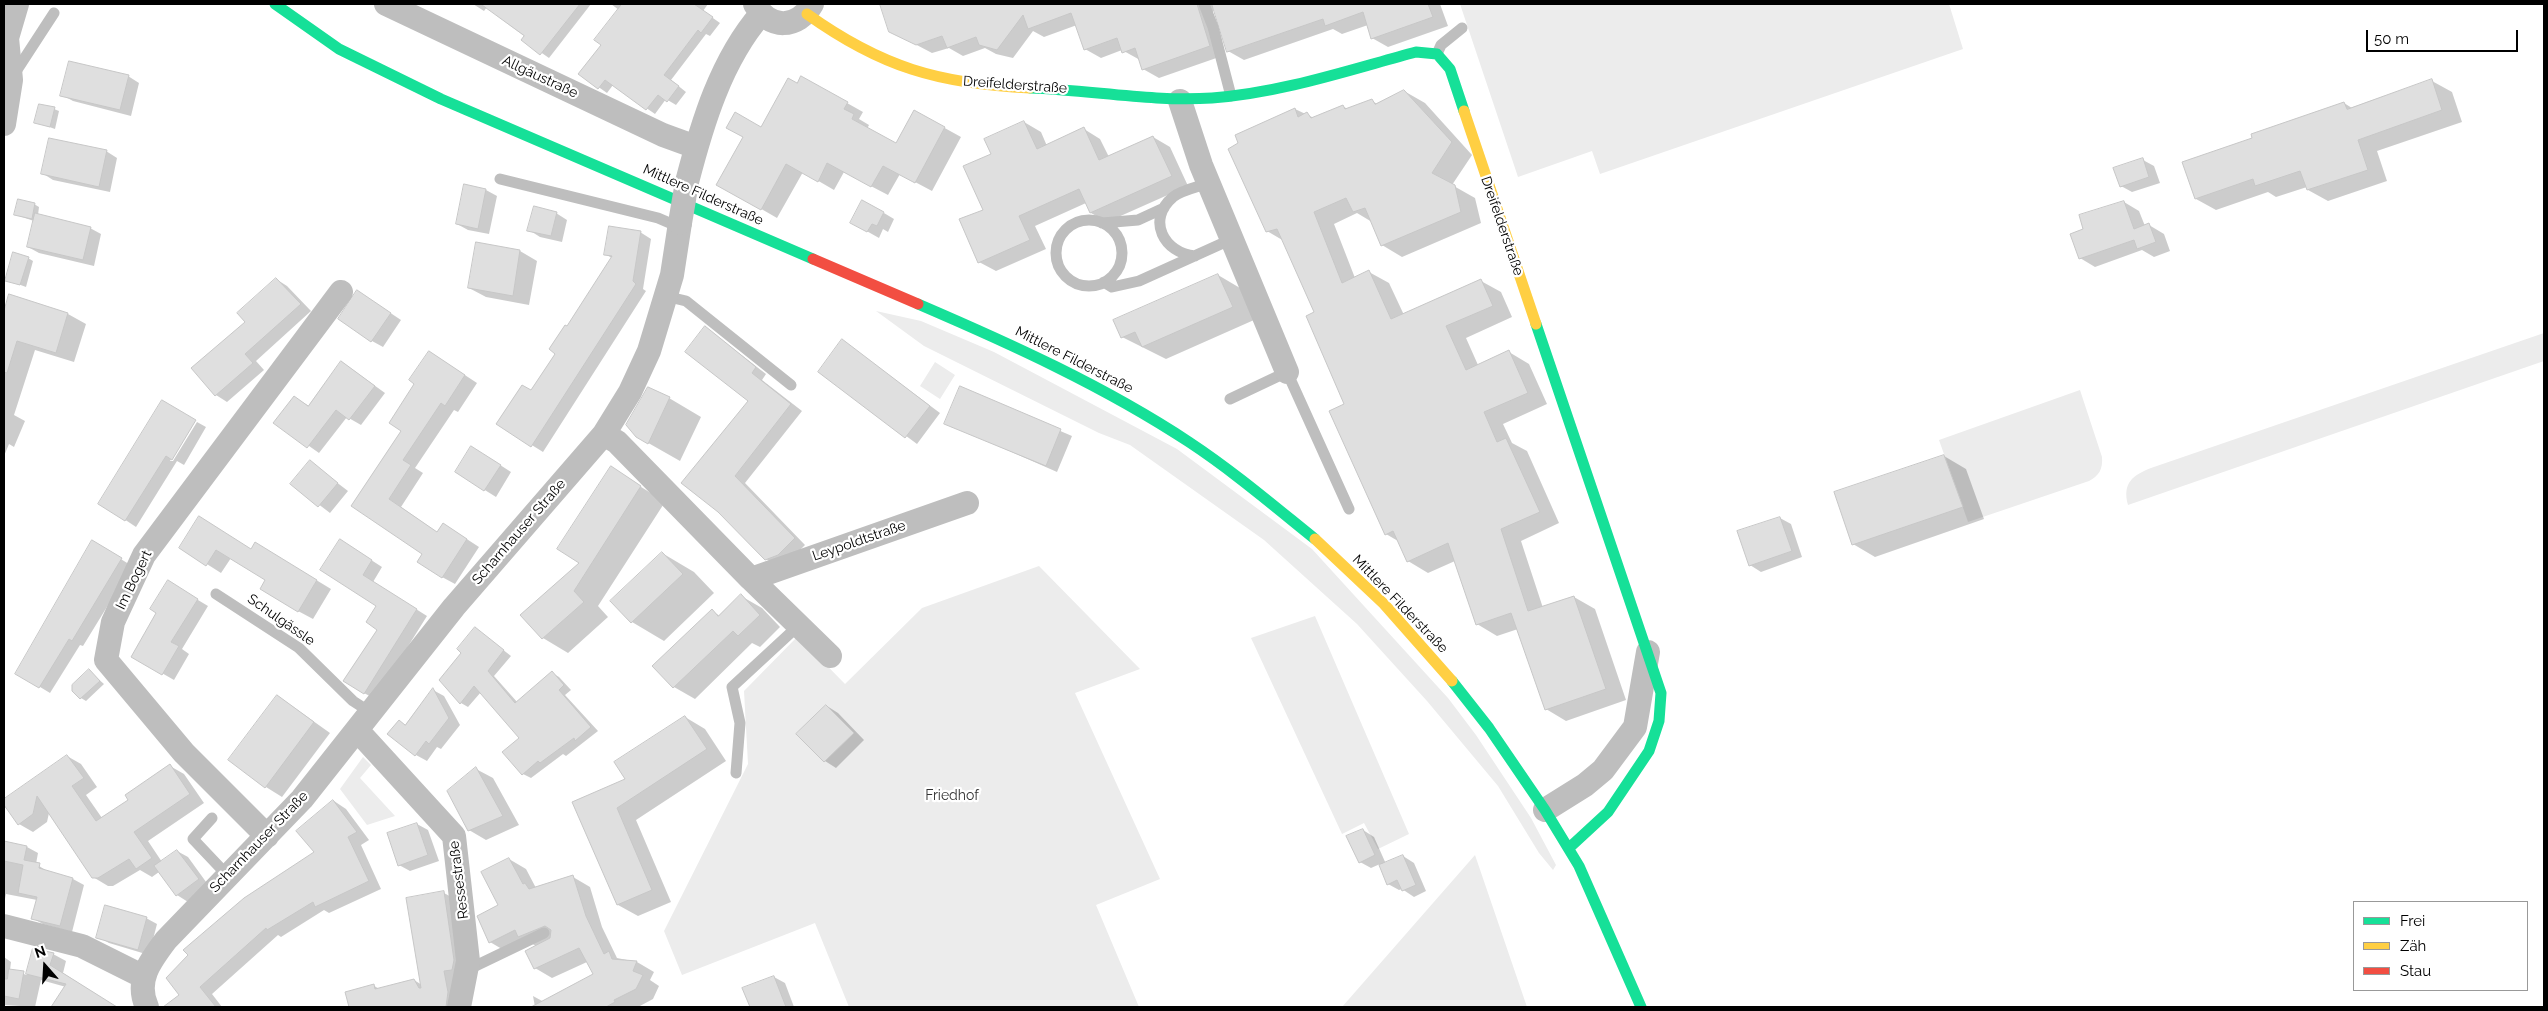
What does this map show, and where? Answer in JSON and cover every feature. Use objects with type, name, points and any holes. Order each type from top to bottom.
[{"type":"main road","name":"Mittlere Filderstraße","points":[[276,4],[339,49],[441,99],[1008,343],[1122,401],[1189,442],[1251,487],[1320,543],[1384,604],[1459,689],[1489,728],[1545,810],[1590,888],[1641,1007]]},
{"type":"main road","name":"Dreifelderstraße","points":[[809,9],[854,47],[911,71],[968,83],[1036,86],[1180,101],[1282,88],[1416,52],[1437,54],[1450,69],[1661,693],[1659,720],[1649,751],[1608,812],[1568,848]]},
{"type":"street","points":[[4,124],[11,80],[7,38],[17,4]]},
{"type":"street","name":"Allgäustraße","points":[[386,4],[663,135],[696,147]]},
{"type":"street","name":"Scharnhauser Straße","points":[[144,977],[150,962],[166,940],[302,799],[454,607],[604,434],[630,392],[649,350],[676,257],[679,225],[687,182],[696,147],[714,95],[758,9],[775,23],[792,23],[809,9]]},
{"type":"street","points":[[1180,101],[1209,183],[1287,372]]},
{"type":"street","name":"Im Bogert","points":[[267,836],[184,753],[106,660],[113,622],[144,554],[341,292]]},
{"type":"street","points":[[604,434],[616,442],[830,656]]},
{"type":"street","name":"Leypoldtstraße","points":[[751,579],[967,503]]},
{"type":"street","name":"Dreifelderstraße","points":[[1545,810],[1585,785],[1603,770],[1635,727],[1648,650]]},
{"type":"street","name":"Ressestraße","points":[[363,721],[394,768],[454,836],[468,961],[459,1007]]},
{"type":"street","points":[[4,926],[82,946],[144,977],[141,985],[147,1007]]},
{"type":"lane","points":[[1204,4],[1231,96]]},
{"type":"lane","points":[[11,80],[54,13]]},
{"type":"lane","points":[[1437,54],[1441,45],[1462,28]]},
{"type":"lane","points":[[500,179],[658,218],[679,225]]},
{"type":"lane","points":[[1102,223],[1116,235],[1121,252],[1116,270],[1104,282],[1084,285],[1073,282],[1060,268],[1056,256],[1059,238],[1072,225],[1084,220],[1102,223],[1138,220],[1164,208],[1176,195],[1209,183]]},
{"type":"lane","points":[[1164,208],[1160,220],[1164,238],[1177,251],[1195,256]]},
{"type":"lane","points":[[1104,282],[1112,287],[1140,281],[1232,239]]},
{"type":"lane","points":[[665,296],[686,301],[791,385]]},
{"type":"lane","points":[[1230,399],[1287,372],[1349,509]]},
{"type":"lane","name":"Schulgässle","points":[[216,594],[299,648],[353,701],[363,721]]},
{"type":"lane","points":[[736,772],[740,722],[732,687],[798,626]]},
{"type":"lane","points":[[212,818],[193,839],[228,876]]},
{"type":"lane","points":[[466,971],[544,933]]},
{"type":"green space","points":[[1460,4],[1949,4],[1963,49],[1600,174],[1592,151],[1518,177]]},
{"type":"green space","points":[[876,311],[921,321],[994,352],[1177,449],[1312,549],[1448,698],[1476,735],[1531,818],[1556,865],[1553,870],[1539,853],[1498,786],[1427,701],[1357,624],[1264,540],[1130,445],[1099,433],[924,346]]},
{"type":"green space","points":[[2544,333],[2544,361],[2128,505],[2127,491],[2130,481],[2151,468]]},
{"type":"green space","points":[[935,362],[955,375],[940,399],[920,386]]},
{"type":"green space","points":[[2080,390],[2102,457],[2102,465],[2098,474],[2089,481],[1968,522],[1939,440]]},
{"type":"green space","name":"Friedhof","points":[[1039,566],[1140,669],[1075,693],[1160,879],[1096,905],[1139,1007],[849,1007],[815,923],[682,975],[664,931],[748,764],[744,691],[798,636],[845,684],[922,608]]},
{"type":"green space","points":[[1315,616],[1409,834],[1378,849],[1364,823],[1342,834],[1251,638]]},
{"type":"green space","points":[[363,757],[371,765],[360,778],[395,816],[367,825],[340,789]]},
{"type":"green space","points":[[1475,855],[1527,1007],[1342,1007]]},
{"type":"building","points":[[481,4],[580,4],[540,55],[521,40],[524,36]]},
{"type":"building","points":[[622,4],[694,4],[713,17],[701,33],[698,30],[664,75],[679,86],[667,102],[658,95],[646,110],[605,80],[598,89],[578,74],[601,45],[594,40]]},
{"type":"building","points":[[880,4],[1197,4],[1210,46],[1142,70],[1135,48],[1122,53],[1117,38],[1084,50],[1071,13],[1028,29],[1023,15],[997,50],[979,45],[976,37],[947,48],[942,36],[916,45],[889,32]]},
{"type":"building","points":[[1212,4],[1428,4],[1433,17],[1371,39],[1363,12],[1325,26],[1323,19],[1227,52]]},
{"type":"building","points":[[69,61],[129,75],[120,110],[60,96]]},
{"type":"building","points":[[801,76],[848,102],[844,109],[854,114],[852,119],[896,143],[914,110],[945,127],[915,183],[883,166],[871,187],[827,163],[818,182],[786,164],[761,210],[716,185],[743,137],[726,128],[735,112],[761,127],[788,78],[797,83]]},
{"type":"building","points":[[2432,79],[2442,110],[2358,140],[2368,170],[2307,190],[2300,171],[2255,186],[2253,179],[2195,199],[2182,162],[2252,138],[2251,134],[2344,102],[2347,109]]},
{"type":"building","points":[[1404,90],[1452,142],[1432,173],[1455,185],[1461,212],[1381,246],[1365,208],[1353,212],[1346,198],[1314,212],[1342,283],[1369,270],[1391,319],[1481,279],[1493,306],[1446,326],[1466,370],[1509,350],[1528,393],[1484,412],[1497,442],[1506,438],[1540,512],[1501,529],[1528,611],[1574,596],[1606,689],[1545,710],[1511,613],[1476,625],[1448,543],[1407,562],[1393,531],[1385,535],[1329,411],[1344,404],[1306,316],[1314,312],[1277,229],[1266,232],[1228,149],[1238,143],[1235,135],[1295,108],[1298,117],[1307,112],[1311,118],[1343,105],[1345,109],[1372,99],[1375,104]]},
{"type":"building","points":[[39,104],[55,107],[50,127],[34,123]]},
{"type":"building","points":[[1024,121],[1037,149],[1084,127],[1099,160],[1153,136],[1172,176],[1090,213],[1079,189],[1019,216],[1030,240],[978,263],[959,219],[983,210],[963,166],[991,154],[984,139]]},
{"type":"building","points":[[49,138],[107,150],[99,187],[41,174]]},
{"type":"building","points":[[2143,158],[2149,177],[2120,187],[2113,168]]},
{"type":"building","points":[[464,184],[486,189],[478,229],[456,224]]},
{"type":"building","points":[[18,199],[35,203],[32,219],[14,215]]},
{"type":"building","points":[[862,200],[884,212],[877,226],[872,224],[867,232],[850,223]]},
{"type":"building","points":[[2124,201],[2134,229],[2149,223],[2156,242],[2137,249],[2134,240],[2079,259],[2070,234],[2083,229],[2079,215]]},
{"type":"building","points":[[534,206],[557,212],[551,236],[527,231]]},
{"type":"building","points":[[35,213],[91,227],[83,260],[27,247]]},
{"type":"building","points":[[609,226],[641,231],[633,281],[636,284],[531,447],[496,424],[522,385],[531,390],[555,354],[549,349],[565,325],[567,326],[612,256],[604,255]]},
{"type":"building","points":[[476,242],[520,250],[513,296],[468,288]]},
{"type":"building","points":[[13,252],[29,257],[20,285],[5,281]]},
{"type":"building","points":[[1218,274],[1233,307],[1142,347],[1135,332],[1121,338],[1113,320]]},
{"type":"building","points":[[276,278],[301,304],[245,354],[253,363],[215,396],[191,368],[245,322],[237,313]]},
{"type":"building","points":[[357,290],[391,313],[371,342],[338,319]]},
{"type":"building","points":[[9,294],[68,313],[56,353],[17,341],[7,373],[4,372],[4,311]]},
{"type":"building","points":[[705,326],[756,367],[752,373],[791,404],[735,476],[795,538],[778,555],[765,560],[718,512],[681,483],[748,401],[685,352]]},
{"type":"building","points":[[842,339],[930,406],[905,438],[818,372]]},
{"type":"building","points":[[429,351],[465,375],[445,406],[441,403],[403,460],[411,465],[389,499],[437,532],[443,523],[467,539],[442,578],[417,562],[422,554],[351,506],[401,431],[389,423],[414,384],[409,380]]},
{"type":"building","points":[[341,361],[375,386],[349,420],[336,410],[307,448],[273,423],[294,396],[308,406]]},
{"type":"building","points":[[960,386],[1061,429],[1046,466],[944,424]]},
{"type":"building","points":[[648,387],[670,397],[648,444],[636,437],[626,425]]},
{"type":"building","points":[[162,400],[196,420],[172,460],[166,456],[125,521],[98,504]]},
{"type":"building","points":[[471,446],[501,465],[484,491],[455,472]]},
{"type":"building","points":[[1944,455],[1963,507],[1852,545],[1834,492]]},
{"type":"building","points":[[310,460],[338,483],[318,507],[290,484]]},
{"type":"building","points":[[611,466],[641,486],[574,591],[584,602],[542,639],[520,615],[579,563],[557,549]]},
{"type":"building","points":[[199,516],[251,549],[255,542],[317,580],[298,612],[260,589],[265,580],[216,550],[206,566],[179,548]]},
{"type":"building","points":[[1780,517],[1792,551],[1749,566],[1737,531]]},
{"type":"building","points":[[340,539],[372,560],[363,575],[417,609],[364,694],[343,681],[377,630],[366,622],[376,606],[320,570]]},
{"type":"building","points":[[92,540],[122,558],[72,641],[69,639],[39,688],[15,674]]},
{"type":"building","points":[[662,552],[683,574],[631,623],[610,601]]},
{"type":"building","points":[[168,580],[198,599],[171,642],[179,646],[162,675],[131,657],[156,613],[150,609]]},
{"type":"building","points":[[741,594],[760,615],[738,636],[733,631],[673,688],[652,666],[712,609],[718,616]]},
{"type":"building","points":[[475,627],[504,650],[488,671],[515,703],[552,671],[564,685],[559,690],[591,727],[575,741],[574,738],[540,763],[538,761],[522,775],[502,752],[519,738],[474,686],[460,704],[439,680],[461,653],[457,649]]},
{"type":"building","points":[[89,669],[100,681],[80,699],[72,691],[72,685]]},
{"type":"building","points":[[433,688],[449,718],[429,744],[426,741],[415,756],[387,734],[399,720],[405,725]]},
{"type":"building","points":[[277,695],[314,722],[265,788],[228,760]]},
{"type":"building","points":[[826,705],[854,733],[824,762],[796,734]]},
{"type":"building","points":[[685,716],[707,749],[617,808],[652,890],[617,905],[572,802],[625,779],[614,762]]},
{"type":"building","points":[[67,755],[84,778],[72,786],[96,821],[128,800],[125,795],[170,764],[190,794],[134,832],[152,858],[136,869],[129,859],[98,878],[92,878],[37,796],[33,814],[18,825],[4,805],[4,799]]},
{"type":"building","points":[[476,767],[503,816],[468,831],[447,791]]},
{"type":"building","points":[[333,800],[357,832],[348,837],[369,881],[315,907],[313,902],[267,930],[266,928],[200,987],[216,1007],[163,1007],[179,995],[166,978],[188,955],[183,950],[244,898],[314,852],[296,831]]},
{"type":"building","points":[[417,823],[428,855],[398,866],[387,833]]},
{"type":"building","points":[[1363,829],[1375,855],[1359,863],[1346,836]]},
{"type":"building","points":[[4,841],[27,846],[24,860],[40,863],[39,868],[73,878],[60,926],[31,919],[37,897],[18,893],[23,865],[4,861]]},
{"type":"building","points":[[177,850],[199,879],[176,896],[154,866]]},
{"type":"building","points":[[1403,855],[1416,885],[1402,891],[1397,880],[1387,885],[1379,865]]},
{"type":"building","points":[[509,858],[523,884],[525,883],[529,889],[573,875],[586,916],[604,954],[609,951],[612,959],[637,961],[633,971],[643,975],[636,989],[614,1000],[615,1002],[606,1007],[531,1007],[593,974],[579,948],[534,969],[525,951],[550,938],[551,930],[545,926],[518,937],[515,930],[489,943],[477,916],[498,905],[481,872]]},
{"type":"building","points":[[444,891],[454,960],[452,970],[444,971],[448,992],[446,1007],[349,1007],[345,992],[374,984],[375,989],[414,979],[419,988],[421,988],[406,898]]},
{"type":"building","points":[[105,905],[147,917],[138,950],[96,938]]},
{"type":"building","points":[[33,948],[54,953],[50,965],[117,1007],[51,1007],[66,984],[26,974]]},
{"type":"building","points":[[9,969],[24,971],[19,999],[4,996],[4,979],[7,979]]},
{"type":"building","points":[[774,976],[786,1007],[750,1007],[742,988]]},
{"type":"traffic: fast","points":[[275,4],[339,49],[441,99],[813,259]]},
{"type":"traffic: fast","points":[[1030,88],[1144,97],[1212,98],[1289,86],[1416,52],[1437,54],[1450,69],[1464,111]]},
{"type":"traffic: fast","points":[[918,304],[1056,367],[1124,402],[1189,442],[1253,489],[1315,539]]},
{"type":"traffic: fast","points":[[1536,324],[1661,693],[1659,721],[1649,751],[1608,812],[1569,848]]},
{"type":"traffic: fast","points":[[1452,681],[1489,728],[1545,810],[1579,866],[1641,1007]]},
{"type":"traffic: slow","points":[[807,14],[860,47],[886,60],[912,69],[939,77],[967,82],[1030,88]]},
{"type":"traffic: slow","points":[[1464,111],[1536,324]]},
{"type":"traffic: slow","points":[[1315,539],[1384,604],[1452,681]]},
{"type":"traffic: jam","points":[[813,259],[918,304]]}]
